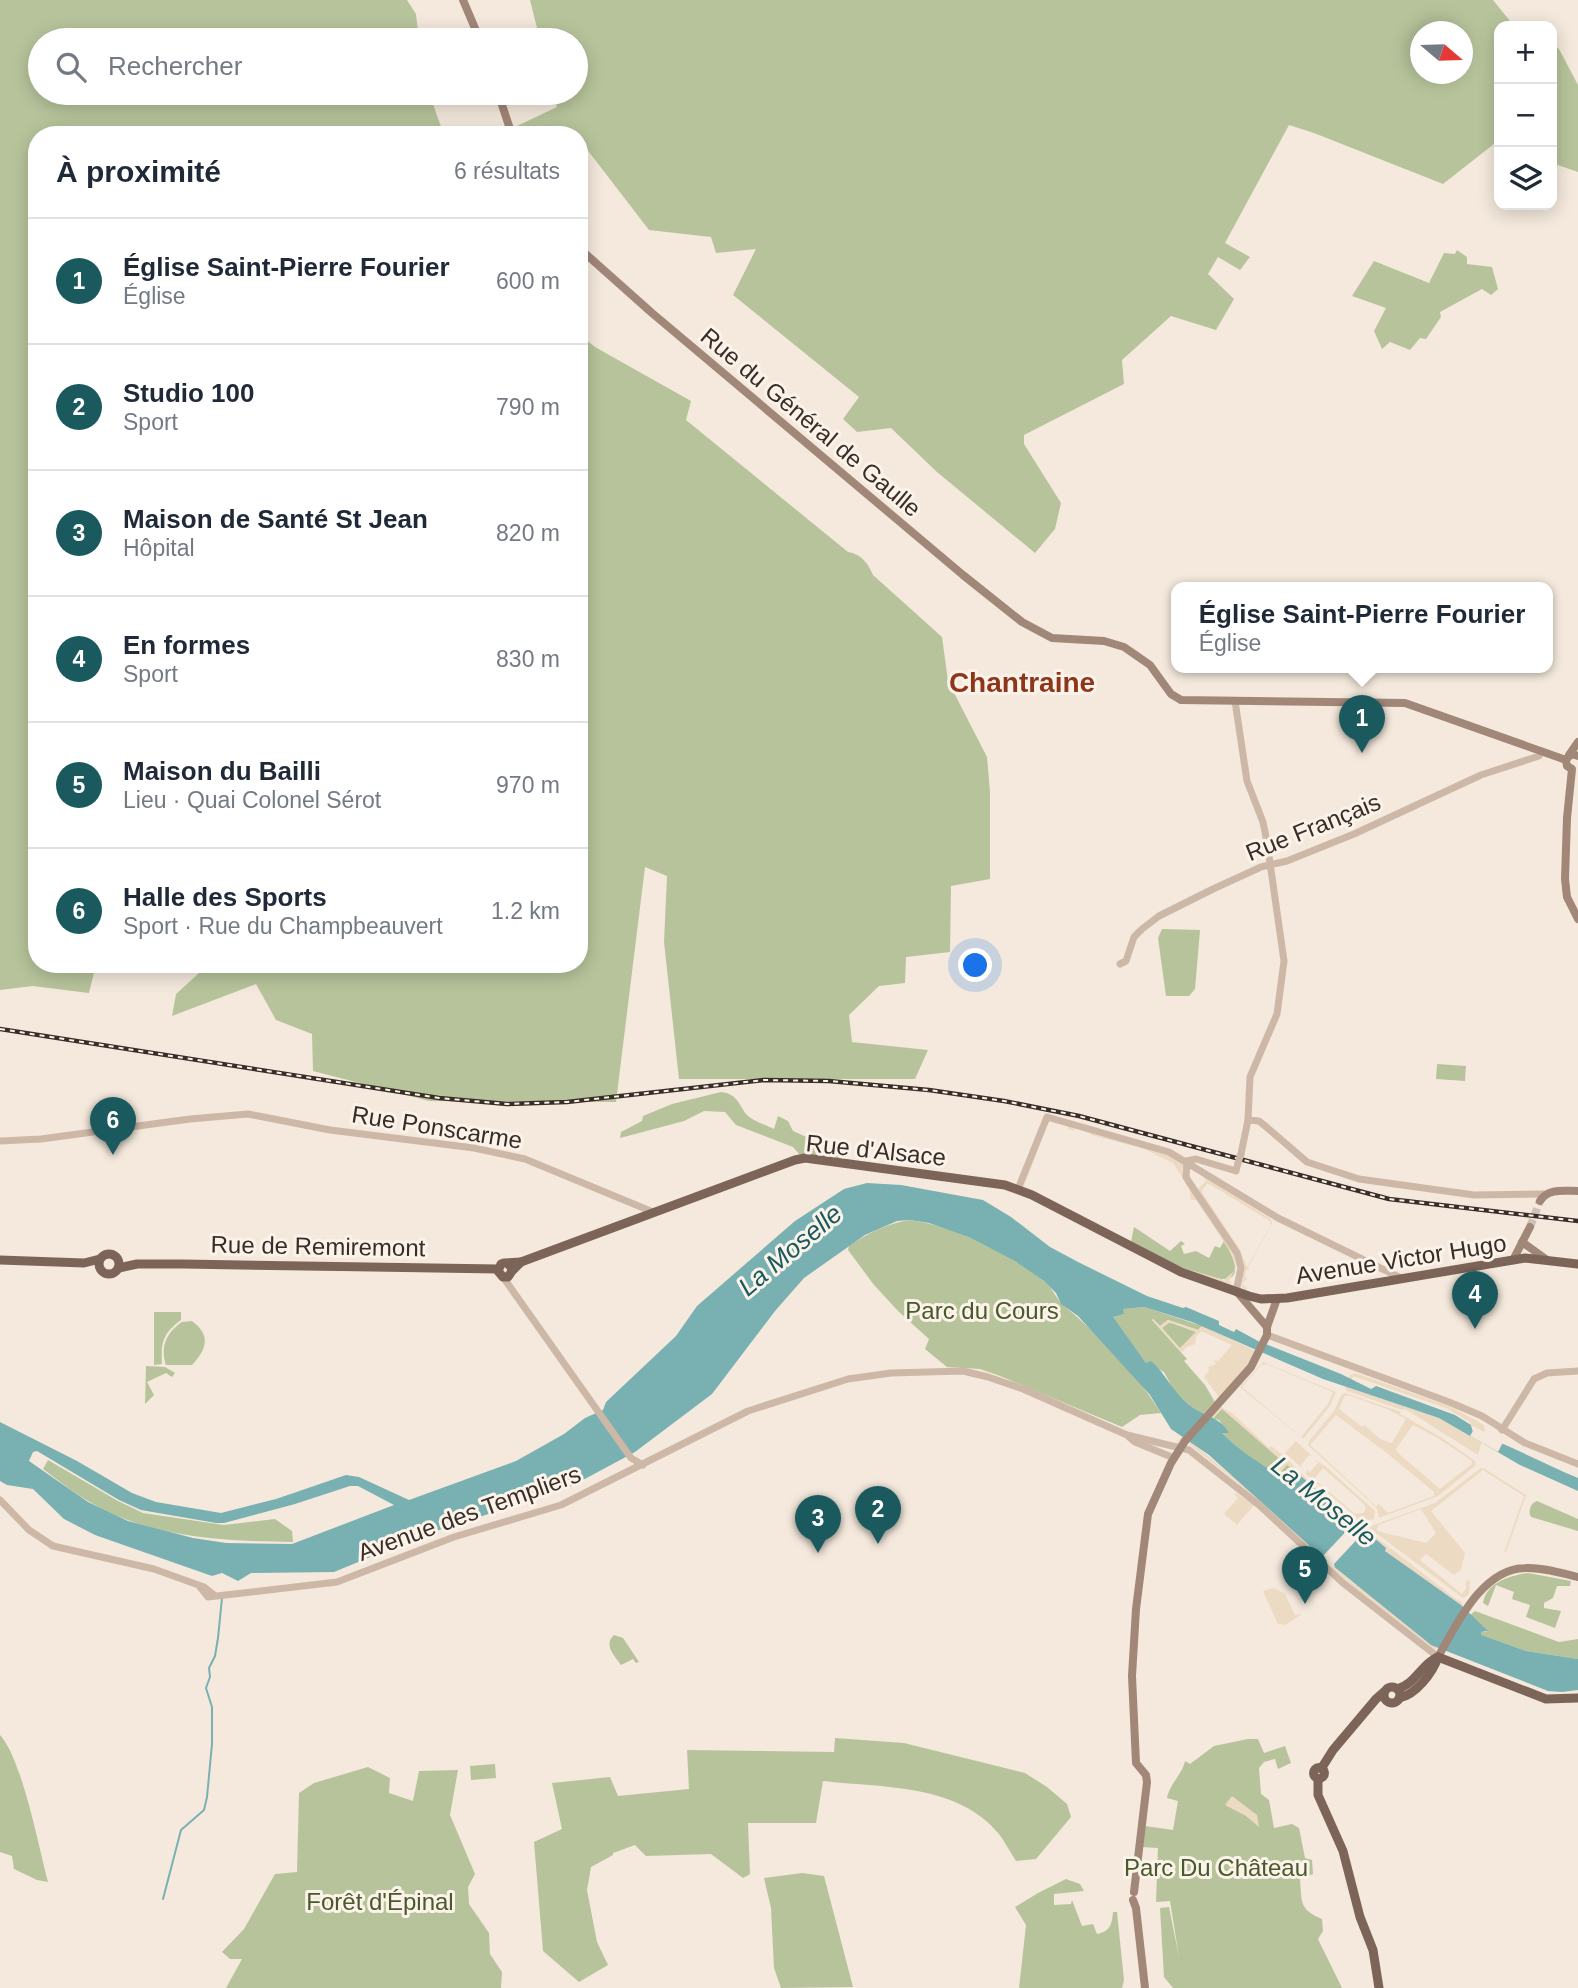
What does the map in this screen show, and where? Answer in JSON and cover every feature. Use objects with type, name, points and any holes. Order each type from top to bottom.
[{"type":"main road","points":[[463,0],[475,28]]},
{"type":"main road","points":[[502,105],[509,126]]},
{"type":"main road","name":"Rue du Général de Gaulle","points":[[588,256],[963,575],[1022,622],[1052,638],[1104,641],[1124,648],[1150,665],[1171,694],[1178,699],[1405,703],[1542,751],[1574,756]]},
{"type":"main road","points":[[1578,742],[1574,756],[1567,766],[1575,768],[1567,818],[1565,879],[1567,897],[1578,919]]},
{"type":"main road","name":"Rue d'Alsace","points":[[506,1271],[521,1262],[798,1159],[962,1178],[1018,1189],[1181,1272],[1236,1292]]},
{"type":"main road","points":[[1542,1198],[1554,1192],[1578,1191]]},
{"type":"main road","points":[[1513,1260],[1527,1244],[1530,1228]]},
{"type":"main road","points":[[1527,1244],[1547,1260]]},
{"type":"main road","points":[[107,1253],[114,1255],[118,1263],[111,1274],[103,1272],[100,1263],[107,1253]]},
{"type":"main road","name":"Avenue Victor Hugo","points":[[1236,1292],[1261,1299],[1277,1299],[1513,1260],[1531,1259],[1578,1264]]},
{"type":"main road","points":[[0,1260],[100,1263]]},
{"type":"main road","name":"Rue de Remiremont","points":[[118,1263],[506,1271]]},
{"type":"main road","points":[[1236,1292],[1246,1300],[1267,1331]]},
{"type":"main road","points":[[1145,1988],[1134,1896],[1147,1789],[1146,1774],[1136,1763],[1132,1676],[1136,1609],[1147,1520],[1181,1448],[1257,1356],[1277,1299]]},
{"type":"main road","points":[[1384,1696],[1392,1703],[1436,1664],[1440,1653],[1489,1576],[1506,1567],[1525,1562],[1578,1574]]},
{"type":"main road","points":[[1440,1653],[1546,1699],[1578,1698]]},
{"type":"main road","points":[[1379,1988],[1373,1950],[1360,1917],[1343,1851],[1316,1788],[1318,1779],[1324,1775],[1321,1769],[1333,1750],[1370,1708],[1390,1687],[1405,1691]]},
{"type":"street","points":[[1187,1161],[1237,1167],[1248,1120],[1250,1077],[1277,1014],[1284,961],[1263,822],[1247,781],[1235,701]]},
{"type":"street","name":"Rue Français","points":[[1120,964],[1126,961],[1134,937],[1155,918],[1213,889],[1354,834],[1481,775],[1539,756],[1542,751]]},
{"type":"street","name":"Rue Ponscarme","points":[[0,1141],[41,1139],[248,1114],[330,1130],[469,1148],[525,1159],[653,1212]]},
{"type":"street","points":[[1018,1189],[1047,1117],[1155,1147],[1187,1161],[1278,1218],[1404,1280]]},
{"type":"street","points":[[1248,1120],[1264,1125],[1302,1159],[1359,1179],[1475,1195],[1542,1198]]},
{"type":"street","points":[[1187,1161],[1186,1177],[1237,1253],[1241,1269],[1236,1292]]},
{"type":"street","points":[[1201,1171],[1198,1163],[1203,1161]]},
{"type":"street","points":[[1189,1182],[1191,1175],[1201,1171]]},
{"type":"street","points":[[506,1271],[513,1291],[588,1398],[631,1458],[643,1465]]},
{"type":"street","points":[[1267,1331],[1482,1416],[1525,1443],[1578,1464]]},
{"type":"street","points":[[1503,1428],[1534,1379],[1546,1373],[1578,1371]]},
{"type":"street","name":"Avenue des Templiers","points":[[0,1500],[29,1530],[53,1546],[75,1553],[134,1563],[200,1587],[211,1596],[337,1582],[454,1537],[561,1506],[748,1410],[849,1379],[881,1373],[975,1373],[1023,1389],[1127,1435]]},
{"type":"street","points":[[1127,1435],[1181,1448],[1197,1456],[1259,1505],[1343,1583],[1440,1653]]},
{"type":"street","points":[[1127,1435],[1135,1442],[1173,1461]]},
{"type":"green space","points":[[0,0],[407,0],[416,14],[418,28],[28,28],[28,105],[433,105],[441,126],[28,126],[28,973],[94,973],[89,993],[33,986],[0,990]]},
{"type":"green space","points":[[530,0],[1493,0],[1510,21],[1494,21],[1494,144],[1443,184],[1289,125],[1225,243],[1250,257],[1240,270],[1218,257],[1208,274],[1234,299],[1216,330],[1171,316],[1122,360],[1124,384],[1024,435],[1024,444],[1061,503],[1055,529],[1035,553],[937,472],[891,428],[857,432],[843,419],[859,397],[733,295],[756,249],[716,253],[711,237],[649,230],[588,151],[588,126],[517,126],[556,105],[588,105],[588,28],[537,28]]},
{"type":"green space","points":[[1557,47],[1578,85],[1578,172],[1557,165]]},
{"type":"green space","points":[[1457,250],[1467,257],[1467,264],[1492,267],[1498,289],[1491,295],[1482,289],[1440,312],[1441,317],[1426,339],[1420,338],[1410,350],[1390,342],[1382,349],[1374,331],[1386,308],[1352,296],[1374,261],[1429,283],[1444,253],[1455,254]]},
{"type":"green space","points":[[588,341],[691,401],[686,420],[848,552],[860,557],[873,575],[942,637],[948,681],[987,757],[990,792],[990,879],[951,886],[950,952],[906,957],[905,983],[879,986],[849,1015],[852,1042],[928,1050],[915,1079],[679,1079],[664,942],[667,876],[645,867],[616,1102],[429,1101],[313,1071],[312,1034],[276,1020],[256,984],[172,1016],[176,994],[199,973],[588,973]]},
{"type":"green space","points":[[1162,929],[1200,930],[1195,989],[1189,996],[1166,996],[1158,938]]},
{"type":"green space","points":[[1437,1064],[1466,1066],[1465,1081],[1436,1079]]},
{"type":"green space","points":[[721,1092],[734,1097],[747,1115],[774,1129],[778,1116],[788,1121],[793,1131],[838,1151],[839,1159],[799,1154],[793,1147],[736,1125],[725,1112],[704,1111],[684,1121],[620,1138],[621,1132],[642,1121],[643,1116],[672,1104]]},
{"type":"green space","name":"Parc du Cours","points":[[910,1220],[946,1228],[981,1242],[1031,1271],[1117,1356],[1161,1413],[1140,1415],[1122,1427],[980,1369],[947,1367],[925,1349],[929,1339],[874,1285],[848,1250],[849,1246],[863,1237]]},
{"type":"green space","points":[[1134,1227],[1170,1251],[1181,1241],[1185,1244],[1181,1246],[1184,1254],[1196,1251],[1209,1258],[1215,1246],[1220,1248],[1224,1241],[1235,1264],[1233,1276],[1221,1279],[1203,1275],[1161,1258],[1131,1242]]},
{"type":"green space","points":[[1144,1307],[1202,1326],[1198,1330],[1168,1320],[1160,1326],[1152,1320],[1187,1359],[1184,1361],[1205,1385],[1215,1402],[1294,1471],[1292,1479],[1254,1460],[1237,1447],[1221,1432],[1228,1433],[1219,1420],[1200,1414],[1176,1394],[1164,1372],[1146,1363],[1112,1317],[1124,1314],[1122,1309]]},
{"type":"green space","points":[[154,1312],[181,1312],[181,1320],[164,1339],[162,1364],[154,1365]]},
{"type":"green space","points":[[192,1321],[202,1332],[204,1348],[192,1365],[166,1365],[164,1346],[168,1336],[182,1322]]},
{"type":"green space","points":[[1169,1322],[1196,1332],[1180,1349],[1162,1328]]},
{"type":"green space","points":[[146,1366],[165,1367],[175,1373],[172,1377],[166,1373],[147,1382],[154,1395],[145,1404]]},
{"type":"green space","points":[[48,1460],[143,1513],[224,1525],[275,1519],[292,1531],[293,1542],[187,1535],[136,1523],[88,1501],[71,1490],[43,1469]]},
{"type":"green space","points":[[1537,1501],[1578,1519],[1578,1531],[1531,1517],[1530,1508]]},
{"type":"green space","points":[[1528,1573],[1571,1581],[1570,1586],[1557,1586],[1553,1598],[1544,1603],[1544,1608],[1561,1611],[1555,1628],[1526,1617],[1530,1605],[1512,1599],[1514,1592],[1496,1585],[1488,1606],[1483,1603],[1489,1590],[1500,1581]]},
{"type":"green space","points":[[1475,1611],[1559,1642],[1578,1639],[1578,1659],[1526,1651],[1480,1635],[1481,1632],[1487,1632],[1470,1615]]},
{"type":"green space","points":[[614,1635],[623,1638],[639,1662],[636,1663],[633,1659],[621,1665],[610,1647]]},
{"type":"green space","points":[[0,1735],[16,1763],[48,1882],[14,1869],[12,1856],[0,1852]]},
{"type":"green space","points":[[835,1738],[904,1743],[1025,1773],[1067,1804],[1071,1817],[1036,1859],[1016,1861],[999,1834],[982,1817],[962,1805],[940,1797],[894,1787],[823,1781],[816,1823],[748,1823],[750,1874],[743,1878],[711,1854],[646,1856],[635,1845],[613,1853],[591,1867],[587,1890],[597,1942],[608,1965],[579,1982],[543,1951],[534,1842],[562,1829],[552,1783],[610,1777],[618,1796],[689,1789],[687,1750],[834,1752]]},
{"type":"green space","name":"Parc Du Château","points":[[1258,1739],[1264,1753],[1285,1746],[1291,1763],[1278,1769],[1275,1759],[1264,1762],[1259,1768],[1261,1794],[1269,1800],[1274,1828],[1292,1824],[1299,1828],[1305,1858],[1312,1860],[1313,1874],[1300,1879],[1303,1904],[1309,1912],[1322,1919],[1323,1931],[1318,1939],[1342,1988],[1173,1988],[1164,1977],[1160,1908],[1169,1907],[1179,1957],[1170,1901],[1156,1902],[1158,1848],[1142,1847],[1145,1826],[1173,1830],[1178,1801],[1167,1798],[1185,1761],[1190,1764],[1214,1746]]},
{"type":"green space","points":[[495,1764],[496,1778],[471,1780],[470,1766]]},
{"type":"green space","name":"Forêt d'Épinal","points":[[368,1767],[390,1778],[389,1793],[413,1801],[419,1771],[458,1770],[450,1815],[475,1874],[468,1887],[469,1904],[489,1933],[490,1954],[502,1972],[501,1988],[226,1988],[242,1959],[230,1959],[222,1952],[244,1929],[275,1874],[297,1872],[299,1793],[314,1783]]},
{"type":"green space","points":[[802,1873],[824,1876],[853,1987],[781,1988],[774,1968],[771,1908],[764,1878]]},
{"type":"green space","points":[[1066,1879],[1080,1884],[1084,1891],[1054,1894],[1054,1905],[1071,1904],[1072,1900],[1082,1926],[1093,1924],[1097,1934],[1101,1933],[1110,1927],[1113,1912],[1117,1912],[1124,1980],[1122,1988],[1019,1988],[1026,1925],[1015,1907]]},
{"type":"shaded area","points":[[1050,1120],[1070,1125],[1076,1131],[1068,1129],[1069,1126],[1051,1121],[1048,1123],[1024,1186],[1180,1267],[1224,1280],[1234,1271],[1232,1254],[1196,1200],[1191,1200],[1189,1187],[1173,1163],[1144,1149],[1088,1134],[1095,1133],[1148,1147],[1184,1162],[1182,1170],[1186,1180],[1233,1253],[1236,1268],[1229,1280],[1233,1284],[1219,1282],[1180,1268],[1023,1186],[1048,1121]]},
{"type":"shaded area","points":[[1204,1177],[1271,1219],[1272,1224],[1248,1267],[1249,1271],[1246,1269],[1245,1278],[1248,1277],[1242,1284],[1244,1265],[1238,1249],[1198,1189],[1206,1181]],"holes":[[[1207,1184],[1270,1221],[1271,1225],[1247,1267],[1239,1248],[1203,1194],[1202,1190]]]},
{"type":"shaded area","points":[[1152,1320],[1160,1326],[1168,1320],[1198,1330],[1202,1326],[1256,1351],[1250,1364],[1177,1444],[1219,1397],[1204,1377],[1209,1371],[1208,1367],[1216,1364],[1213,1360],[1218,1361],[1232,1345],[1201,1331],[1195,1344],[1182,1352]],"holes":[[[1169,1323],[1196,1332],[1180,1348],[1162,1328]]]},
{"type":"shaded area","points":[[1263,1362],[1336,1392],[1330,1406],[1303,1439],[1240,1387]],"holes":[[[1266,1364],[1333,1392],[1328,1404],[1301,1437],[1242,1387],[1261,1365]]]},
{"type":"shaded area","points":[[1355,1373],[1449,1406],[1484,1425],[1478,1455],[1405,1409],[1347,1391],[1345,1387],[1350,1375]],"holes":[[[1353,1376],[1446,1408],[1470,1422],[1473,1431],[1470,1436],[1439,1418],[1349,1388]]]},
{"type":"shaded area","points":[[1345,1393],[1401,1412],[1400,1414],[1475,1461],[1476,1465],[1438,1496],[1379,1518],[1377,1508],[1308,1445],[1334,1411]],"holes":[[[1348,1395],[1406,1419],[1392,1443],[1380,1439],[1339,1409],[1344,1397]],[[1336,1415],[1434,1492],[1434,1496],[1388,1513],[1379,1504],[1376,1506],[1310,1445]],[[1413,1425],[1438,1438],[1472,1461],[1472,1464],[1440,1489],[1396,1449]]]},
{"type":"shaded area","points":[[1220,1407],[1232,1413],[1269,1448],[1271,1446],[1284,1456],[1316,1488],[1359,1523],[1359,1526],[1328,1559],[1323,1560],[1237,1482],[1190,1445],[1189,1441]],"holes":[[[1222,1409],[1283,1462],[1255,1495],[1191,1442]],[[1287,1465],[1354,1523],[1324,1557],[1258,1498]]]},
{"type":"shaded area","points":[[1296,1441],[1312,1456],[1309,1455],[1301,1465],[1302,1468],[1285,1453]]},
{"type":"shaded area","points":[[1315,1460],[1375,1511],[1374,1519],[1362,1522],[1306,1474],[1307,1470],[1310,1472],[1318,1463]],"holes":[[[1323,1468],[1366,1508],[1364,1513],[1355,1514],[1314,1479]]]},
{"type":"shaded area","points":[[1481,1468],[1526,1495],[1504,1553],[1524,1496],[1483,1470],[1431,1511],[1465,1553],[1461,1570],[1454,1575],[1426,1554],[1420,1560],[1462,1594],[1468,1580],[1470,1581],[1469,1594],[1463,1598],[1368,1527],[1435,1503]],"holes":[[[1421,1509],[1436,1533],[1426,1543],[1377,1531],[1378,1525]]]},
{"type":"shaded area","points":[[1234,1494],[1254,1505],[1237,1525],[1224,1514],[1238,1498]]},
{"type":"shaded area","points":[[1363,1531],[1377,1538],[1462,1602],[1463,1607],[1433,1650],[1335,1572],[1332,1566]],"holes":[[[1384,1550],[1461,1605],[1357,1583],[1355,1585],[1335,1568],[1334,1564]]]},
{"type":"shaded area","points":[[1274,1588],[1285,1594],[1295,1615],[1301,1615],[1285,1625],[1278,1624],[1263,1591]]},
{"type":"shaded area","points":[[1232,1796],[1257,1815],[1259,1827],[1246,1816],[1225,1805]]},
{"type":"water","name":"La Moselle","points":[[867,1183],[901,1185],[983,1200],[1011,1217],[1050,1247],[1147,1296],[1186,1307],[1219,1321],[1219,1325],[1234,1332],[1236,1329],[1371,1389],[1376,1386],[1455,1415],[1471,1425],[1473,1432],[1578,1478],[1578,1491],[1520,1465],[1439,1418],[1323,1379],[1192,1322],[1144,1307],[1123,1309],[1124,1314],[1113,1317],[1146,1363],[1151,1361],[1188,1404],[1216,1419],[1229,1433],[1222,1433],[1246,1454],[1291,1479],[1294,1471],[1284,1462],[1386,1548],[1385,1551],[1461,1605],[1488,1631],[1481,1632],[1481,1635],[1526,1651],[1578,1659],[1578,1690],[1548,1691],[1431,1645],[1322,1557],[1209,1455],[1171,1429],[1150,1395],[1078,1316],[1061,1304],[1056,1293],[1044,1281],[1015,1261],[969,1237],[929,1223],[910,1220],[897,1221],[865,1235],[804,1278],[775,1311],[712,1394],[635,1452],[568,1488],[424,1535],[334,1572],[251,1573],[238,1581],[222,1573],[212,1576],[95,1535],[64,1519],[33,1489],[7,1485],[0,1481],[0,1422],[77,1461],[132,1493],[156,1502],[221,1513],[276,1499],[346,1475],[359,1477],[409,1500],[516,1461],[564,1434],[585,1418],[603,1410],[606,1402],[676,1336],[697,1306],[795,1221],[844,1189]],"holes":[[[37,1451],[119,1500],[141,1510],[216,1523],[295,1504],[350,1486],[358,1486],[394,1505],[292,1544],[226,1543],[193,1538],[128,1521],[88,1502],[29,1461],[33,1452]]]},
{"type":"pier","points":[[1471,1425],[1503,1442],[1498,1452],[1470,1436],[1473,1431]]},
{"type":"pier","points":[[1354,1523],[1368,1534],[1362,1534],[1334,1564],[1335,1568],[1322,1557]]},
{"type":"waterway","points":[[163,1899],[181,1830],[204,1810],[207,1797],[212,1707],[206,1688],[210,1677],[209,1668],[215,1656],[222,1598]]},
{"type":"tunnel","points":[[1530,1227],[1540,1201]]},
{"type":"railway","points":[[0,1029],[439,1098],[507,1104],[567,1102],[764,1080],[829,1081],[929,1090],[1079,1116],[1389,1199],[1578,1221]]},
{"type":"place","name":"Église Saint-Pierre Fourier","points":[[1362,753]]},
{"type":"place","name":"Halle des Sports","points":[[113,1155]]},
{"type":"place","name":"En formes","points":[[1475,1329]]},
{"type":"place","name":"Studio 100","points":[[878,1544]]},
{"type":"place","name":"Maison de Santé St Jean","points":[[818,1553]]},
{"type":"place","name":"Maison du Bailli","points":[[1305,1604]]},
{"type":"district","name":"Chantraine","points":[[1022,682]]}]
